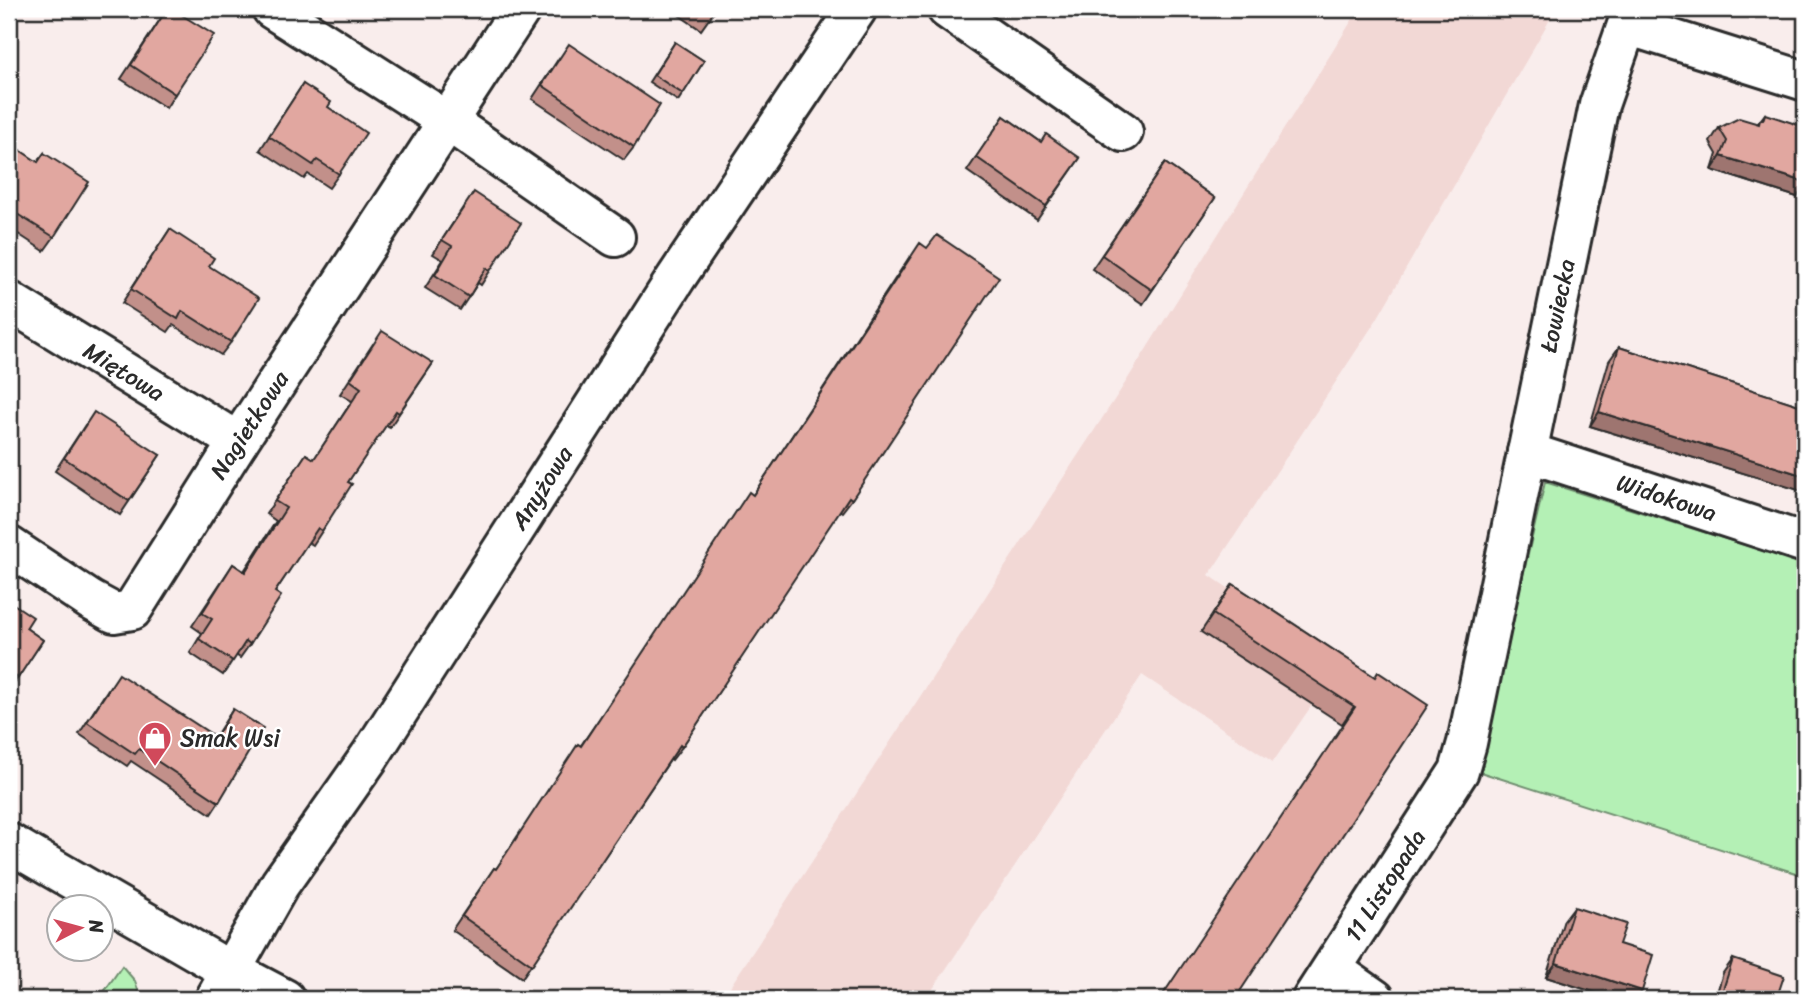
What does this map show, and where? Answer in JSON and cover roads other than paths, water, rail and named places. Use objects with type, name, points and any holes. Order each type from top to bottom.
[{"type":"street","points":[[272,9],[449,122],[615,237]]},
{"type":"street","name":"Nagietkowa","points":[[9,546],[114,613],[132,610],[238,442],[521,9]]},
{"type":"street","name":"Anyżowa","points":[[224,985],[280,884],[370,756],[676,278],[857,9]]},
{"type":"street","points":[[947,9],[1123,132]]},
{"type":"street","name":"Łowiecka","points":[[1459,771],[1599,106],[1628,25],[1805,81]]},
{"type":"street","name":"Miętowa","points":[[9,301],[238,442]]},
{"type":"street","name":"Widokowa","points":[[1527,452],[1805,543]]},
{"type":"street","name":"11 Listopada","points":[[1322,984],[1459,771]]},
{"type":"street","points":[[9,843],[224,985],[285,999]]},
{"type":"street","points":[[1322,984],[1375,999]]},
{"type":"place","name":"Smak Wsi","points":[[155,768]]}]
